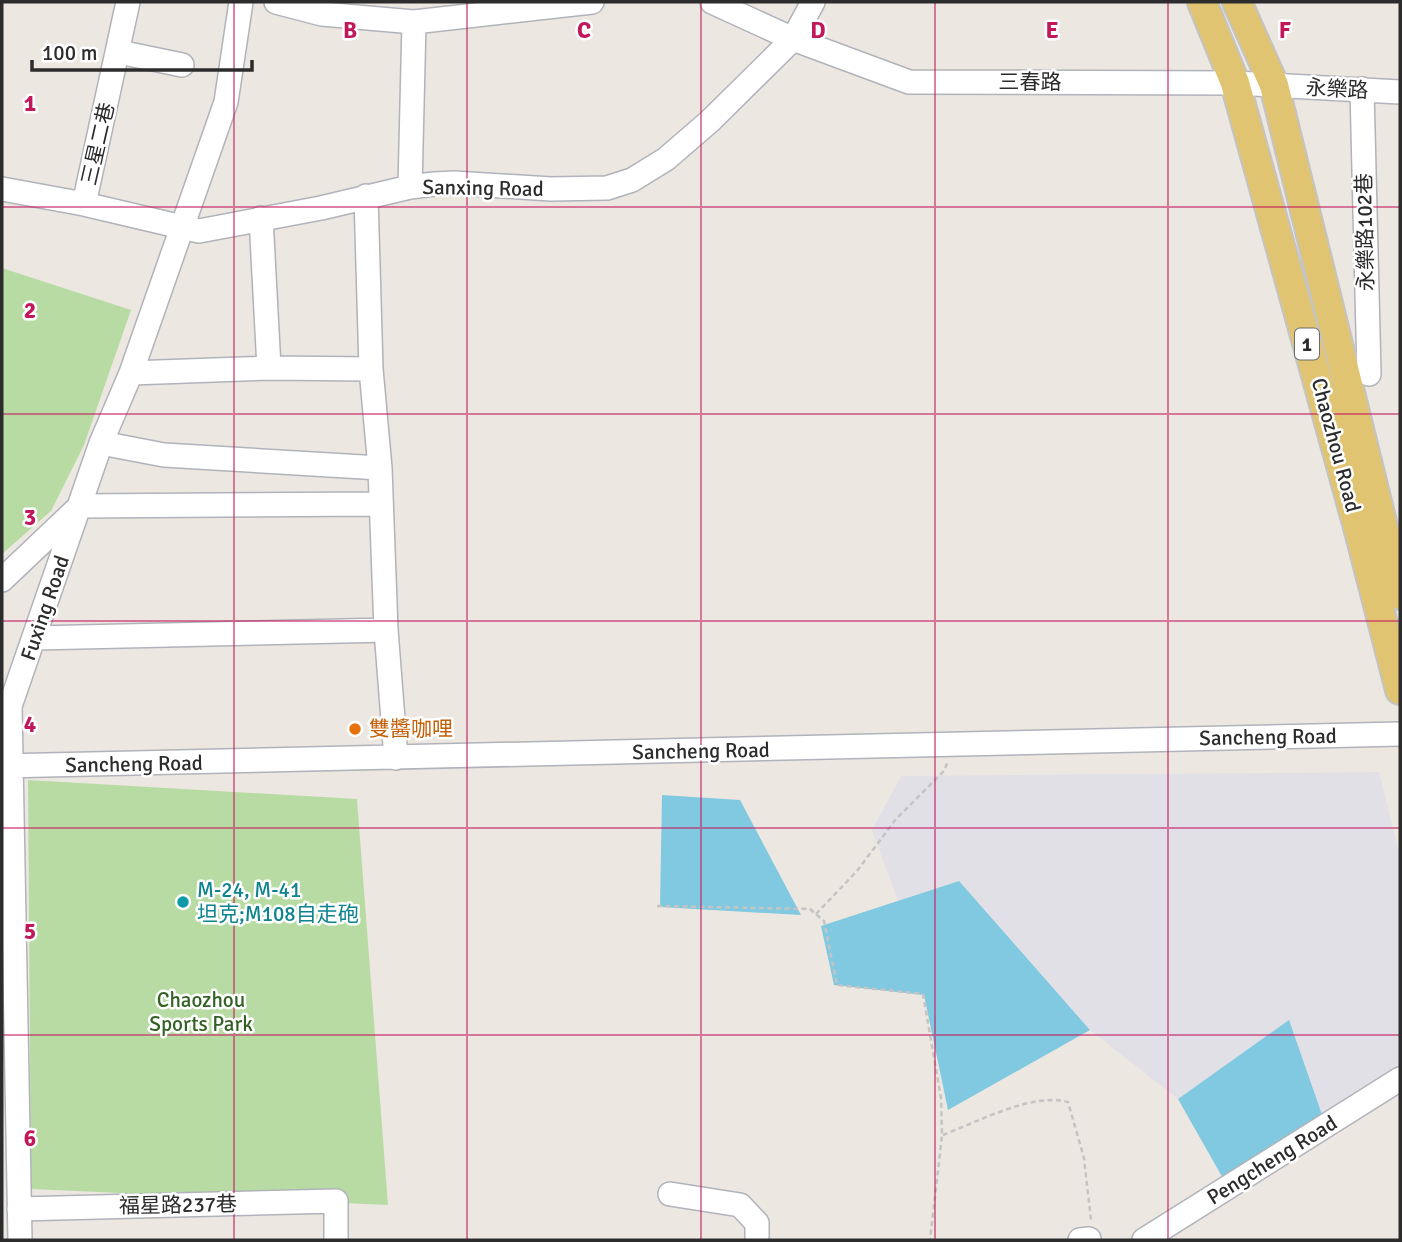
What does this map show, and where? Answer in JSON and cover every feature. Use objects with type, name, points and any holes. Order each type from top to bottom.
[{"type":"main road","name":"Chaozhou Road","points":[[1202,2],[1235,83],[1358,527],[1400,690]]},
{"type":"main road","name":"Chaozhou Road","points":[[1237,2],[1274,85],[1391,520],[1400,595]]},
{"type":"street","name":"三星二巷","points":[[85,204],[128,2]]},
{"type":"street","name":"Fuxing Road","points":[[20,1240],[6,766],[10,706],[101,443],[131,373],[156,297],[184,228],[226,102],[241,2]]},
{"type":"street","points":[[276,2],[322,14],[414,22],[592,2]]},
{"type":"street","name":"三春路","points":[[712,2],[793,39],[909,82],[1274,85]]},
{"type":"street","name":"Sanxing Road","points":[[2,189],[85,204],[199,231],[321,208],[366,195],[410,187],[454,183],[551,189],[607,188],[632,180],[666,159],[710,121],[793,39],[813,2]]},
{"type":"street","points":[[410,187],[414,22]]},
{"type":"street","points":[[119,51],[181,65]]},
{"type":"street","name":"永樂路","points":[[1274,85],[1400,92]]},
{"type":"street","name":"永樂路102巷","points":[[1362,89],[1369,374]]},
{"type":"street","points":[[366,195],[371,369],[380,468],[386,630],[396,758]]},
{"type":"street","points":[[261,218],[269,368]]},
{"type":"street","points":[[131,373],[269,368],[371,369]]},
{"type":"street","points":[[101,443],[164,455],[380,468]]},
{"type":"street","points":[[2,580],[80,506],[381,504]]},
{"type":"street","points":[[35,638],[386,630]]},
{"type":"street","name":"Sancheng Road","points":[[6,766],[1400,734]]},
{"type":"street","points":[[2,1047],[17,1090]]},
{"type":"street","name":"Pengcheng Road","points":[[1144,1240],[1400,1079]]},
{"type":"street","points":[[670,1194],[740,1205],[757,1223],[757,1240],[768,1240]]},
{"type":"street","name":"福星路237巷","points":[[19,1209],[337,1201],[336,1240]]},
{"type":"path","points":[[816,914],[857,870],[897,819],[944,771],[954,744]]},
{"type":"path","points":[[657,906],[810,909],[824,921],[837,985],[923,994],[941,1098],[942,1136],[930,1240]]},
{"type":"path","points":[[942,1136],[1017,1104],[1057,1099],[1068,1102],[1088,1180],[1091,1221],[1085,1240]]},
{"type":"shaded area","points":[[1379,772],[1400,857],[1400,1066],[1326,1126],[1289,1020],[1178,1099],[1090,1030],[959,881],[898,901],[872,830],[901,776]]},
{"type":"green space","points":[[2,268],[131,310],[84,445],[51,511],[2,554]]},
{"type":"green space","name":"Chaozhou Sports Park","points":[[28,780],[357,799],[388,1205],[31,1189]]},
{"type":"water","points":[[662,795],[740,800],[801,915],[660,907]]},
{"type":"water","points":[[959,881],[1090,1030],[948,1110],[924,995],[834,985],[821,926]]},
{"type":"water","points":[[1289,1020],[1326,1126],[1229,1189],[1178,1099]]},
{"type":"place","name":"雙醬咖哩","points":[[355,729]]},
{"type":"place","name":"M-24, M-41 坦克;M108自走砲","points":[[183,902]]}]
